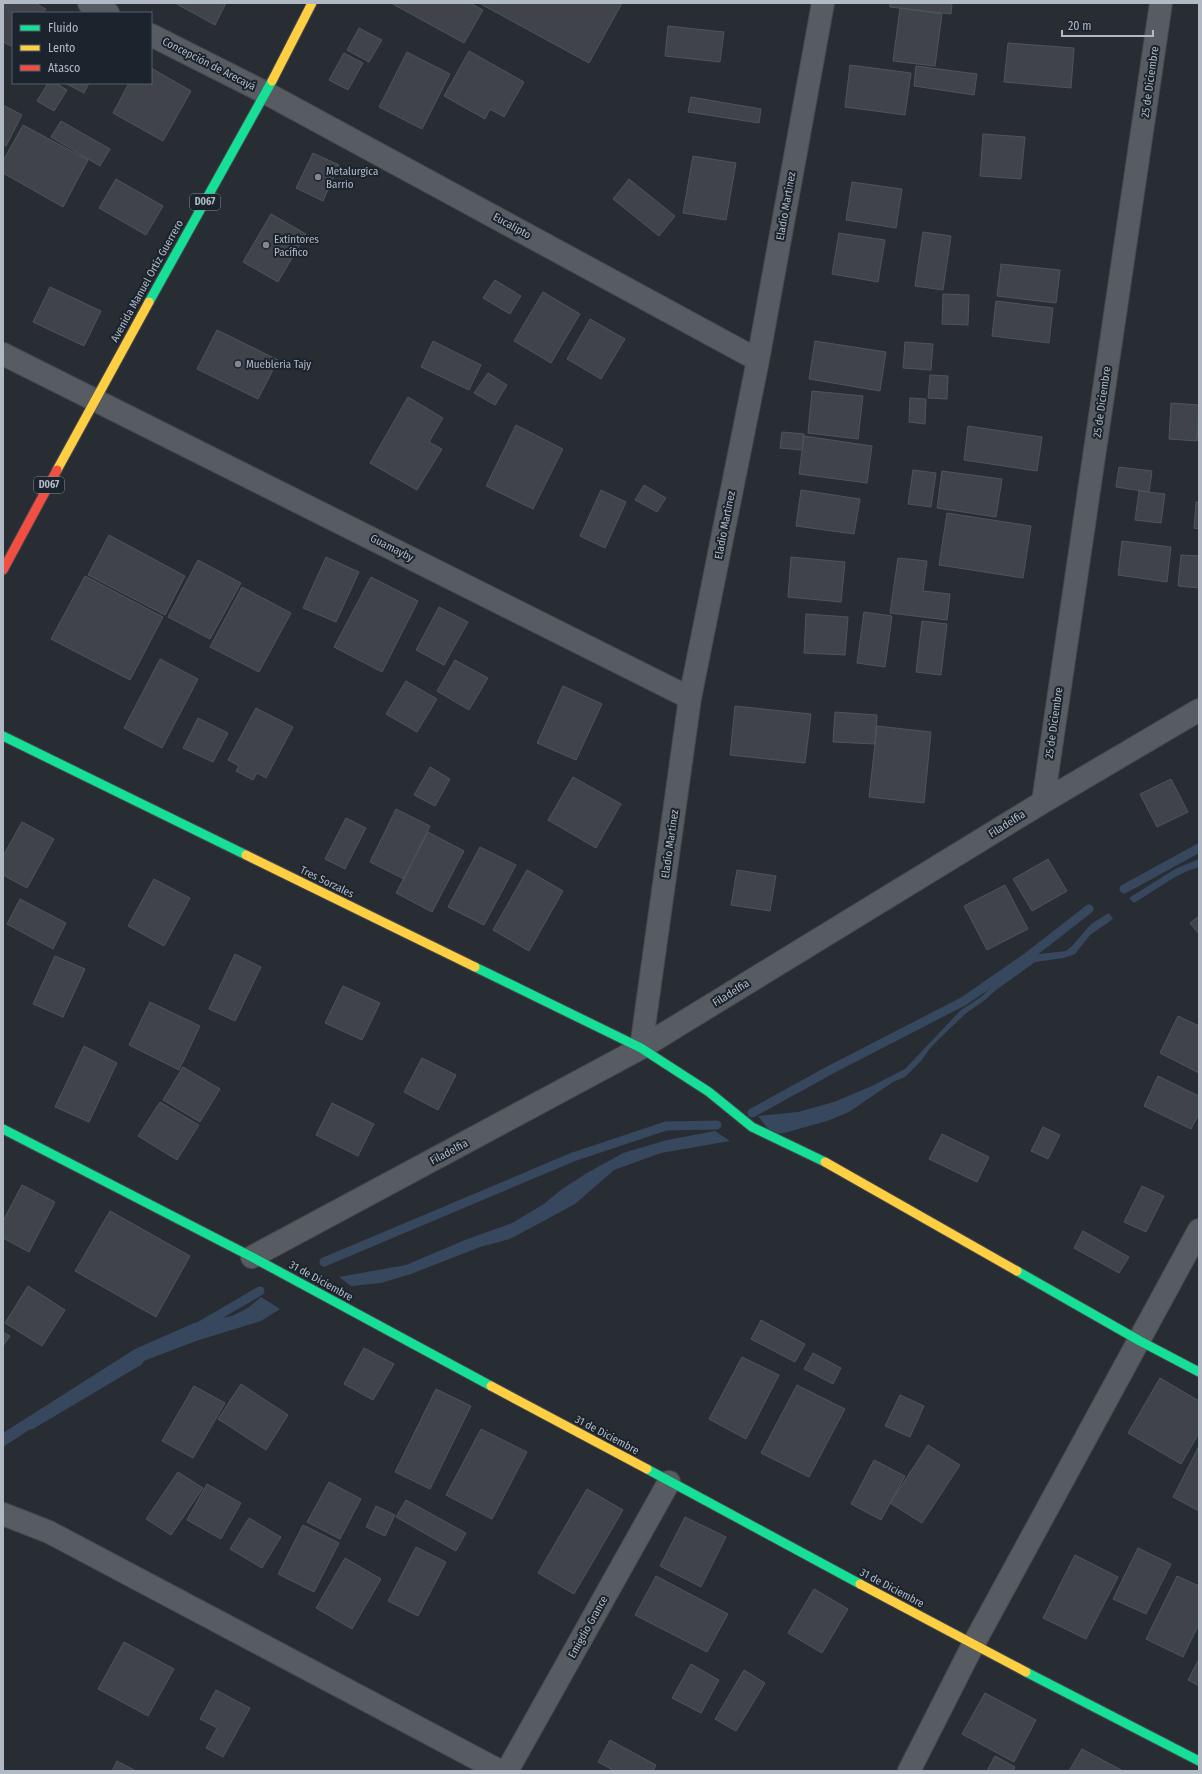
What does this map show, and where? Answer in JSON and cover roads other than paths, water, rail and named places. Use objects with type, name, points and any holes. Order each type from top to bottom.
[{"type":"street","points":[[88,3],[106,12]]},
{"type":"street","name":"Avenida Manuel Ortíz Guerrero","points":[[3,570],[94,399],[266,93],[312,3]]},
{"type":"street","name":"Eladio Martinez","points":[[641,1048],[690,698],[758,360],[823,3]]},
{"type":"street","name":"25 de Diciembre","points":[[1043,802],[1161,3]]},
{"type":"street","name":"Concepción de Arecayá","points":[[152,35],[266,93]]},
{"type":"street","name":"Eucalipto","points":[[266,93],[758,360]]},
{"type":"street","name":"Guamayby","points":[[3,354],[690,698]]},
{"type":"street","name":"Filadelfia","points":[[252,1257],[641,1048],[1043,802],[1199,710]]},
{"type":"street","name":"Tres Sorzales","points":[[3,736],[641,1048],[709,1092],[752,1127],[835,1167],[1140,1341],[1199,1372]]},
{"type":"street","name":"31 de Diciembre","points":[[3,1129],[252,1257],[973,1645],[1199,1762]]},
{"type":"street","points":[[909,1771],[973,1645],[1140,1341],[1199,1230]]},
{"type":"street","name":"Emigdio Grance","points":[[507,1771],[669,1482]]},
{"type":"street","points":[[3,1514],[49,1532],[500,1771]]},
{"type":"water","points":[[1199,859],[1199,867],[1173,878],[1134,903],[1129,898],[1175,869]]},
{"type":"water","points":[[1109,913],[1113,919],[1090,935],[1075,954],[1064,958],[1035,962],[965,1014],[931,1047],[921,1061],[905,1077],[893,1082],[849,1112],[827,1121],[784,1133],[772,1134],[758,1116],[798,1112],[834,1102],[872,1086],[905,1069],[961,1010],[981,997],[992,986],[1030,958],[1039,954],[1066,951],[1091,924]]},
{"type":"water","points":[[715,1131],[730,1141],[661,1153],[614,1170],[575,1204],[510,1239],[480,1247],[411,1274],[381,1283],[351,1286],[339,1277],[406,1265],[465,1240],[512,1223],[544,1204],[562,1189],[587,1173],[623,1153],[667,1140]]},
{"type":"water","points":[[261,1297],[280,1309],[261,1321],[196,1341],[115,1372],[54,1408],[32,1428],[3,1447],[3,1433],[135,1349],[194,1323],[232,1316],[248,1308]]},
{"type":"waterway","points":[[1124,889],[1199,848]]},
{"type":"waterway","points":[[752,1113],[830,1070],[964,1001],[1026,958],[1089,909]]},
{"type":"waterway","points":[[324,1262],[573,1157],[666,1126],[717,1125]]},
{"type":"waterway","points":[[200,1326],[260,1291]]},
{"type":"waterway","points":[[31,1425],[139,1361]]},
{"type":"place","name":"Metalurgica Barrio","points":[[318,177]]},
{"type":"place","name":"Extintores Pacífico","points":[[266,245]]},
{"type":"place","name":"Muebleria Tajy","points":[[238,364]]}]
